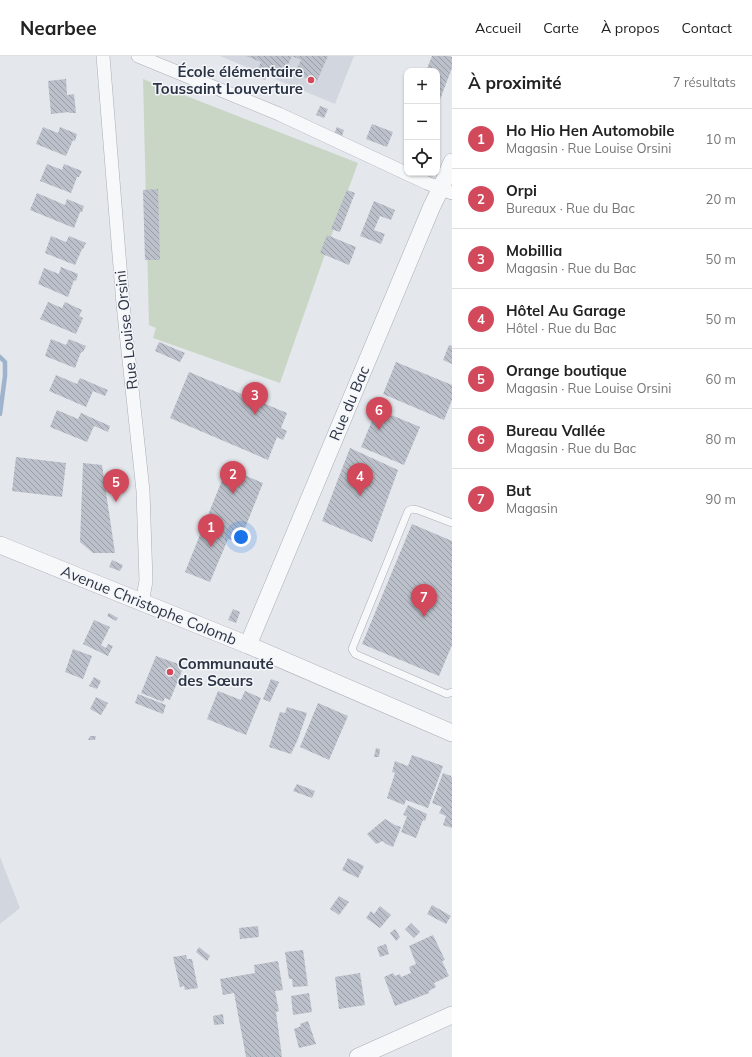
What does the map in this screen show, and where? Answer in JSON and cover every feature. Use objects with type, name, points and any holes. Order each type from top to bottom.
[{"type":"street","name":"Rue Louise Orsini","points":[[102,56],[123,304],[143,491],[146,581],[142,603]]},
{"type":"street","points":[[138,56],[279,114],[420,180],[447,190]]},
{"type":"street","name":"Rue du Bac","points":[[248,646],[429,213],[447,190],[452,162]]},
{"type":"street","name":"Avenue Christophe Colomb","points":[[0,545],[248,646],[452,733]]},
{"type":"street","points":[[358,1057],[452,1015]]},
{"type":"lane","points":[[452,523],[418,510],[412,509],[408,511],[352,649],[355,654],[447,694],[452,692]]},
{"type":"shaded area","name":"École élémentaire Toussaint Louverture","points":[[220,56],[354,56],[335,104]]},
{"type":"shaded area","points":[[0,857],[20,908],[0,924]]},
{"type":"green space","points":[[143,79],[358,163],[280,383],[153,338],[156,328],[149,325]]},
{"type":"building","points":[[246,56],[292,56],[284,73],[271,67],[265,80],[255,75],[261,62]]},
{"type":"building","points":[[292,56],[328,56],[316,83],[295,73],[301,60]]},
{"type":"building","points":[[432,56],[452,57],[452,68],[440,99],[440,68],[427,68]]},
{"type":"building","points":[[66,79],[67,95],[74,94],[76,113],[69,112],[51,114],[48,81]]},
{"type":"building","points":[[320,106],[328,109],[324,118],[316,115]]},
{"type":"building","points":[[372,124],[393,132],[387,147],[366,139]]},
{"type":"building","points":[[43,127],[58,133],[60,127],[77,134],[75,141],[73,140],[66,156],[36,144]]},
{"type":"building","points":[[337,127],[344,130],[341,139],[333,136]]},
{"type":"building","points":[[47,164],[62,170],[64,164],[82,171],[79,177],[77,177],[71,193],[40,181]]},
{"type":"building","points":[[158,189],[160,260],[145,260],[143,190]]},
{"type":"building","points":[[347,190],[355,193],[340,232],[331,229]]},
{"type":"building","points":[[37,193],[65,205],[67,199],[84,206],[74,228],[30,210]]},
{"type":"building","points":[[374,201],[395,210],[391,220],[380,216],[374,230],[385,234],[381,244],[360,236]]},
{"type":"building","points":[[327,235],[356,247],[349,265],[320,253]]},
{"type":"building","points":[[51,236],[66,242],[69,236],[86,243],[75,265],[45,253]]},
{"type":"building","points":[[61,267],[78,274],[76,281],[74,280],[68,297],[38,284],[44,268],[59,274]]},
{"type":"building","points":[[48,302],[62,308],[65,302],[82,310],[79,316],[83,318],[76,334],[40,319]]},
{"type":"building","points":[[51,339],[66,345],[69,339],[86,346],[83,352],[81,352],[75,368],[45,356]]},
{"type":"building","points":[[159,342],[185,353],[180,362],[155,351]]},
{"type":"building","points":[[449,345],[452,346],[452,364],[443,360]]},
{"type":"building","points":[[396,362],[452,385],[452,400],[444,420],[383,394]]},
{"type":"building","points":[[189,372],[287,413],[281,428],[287,431],[283,440],[277,437],[268,460],[170,418]]},
{"type":"building","points":[[56,375],[77,384],[80,378],[108,390],[105,396],[93,391],[86,407],[49,391]]},
{"type":"building","points":[[377,409],[420,427],[404,465],[361,447]]},
{"type":"building","points":[[57,410],[78,419],[81,413],[110,426],[108,432],[94,426],[87,442],[50,427]]},
{"type":"building","points":[[350,448],[398,470],[372,542],[322,521]]},
{"type":"building","points":[[16,457],[66,463],[62,497],[12,491]]},
{"type":"building","points":[[83,463],[102,465],[115,553],[93,553],[80,542]]},
{"type":"building","points":[[227,468],[263,483],[239,543],[228,539],[210,582],[185,572]]},
{"type":"building","points":[[412,524],[452,541],[452,645],[439,676],[362,644]]},
{"type":"building","points":[[112,560],[123,565],[120,571],[109,567]]},
{"type":"building","points":[[233,609],[240,612],[236,623],[228,620]]},
{"type":"building","points":[[109,613],[118,618],[116,621],[107,616]]},
{"type":"building","points":[[94,620],[110,627],[101,645],[106,648],[108,644],[113,646],[108,656],[83,644]]},
{"type":"building","points":[[73,649],[92,656],[83,679],[65,672]]},
{"type":"building","points":[[156,656],[184,666],[170,700],[165,698],[163,702],[141,693]]},
{"type":"building","points":[[94,677],[101,681],[97,689],[89,686]]},
{"type":"building","points":[[271,679],[279,682],[270,702],[263,699]]},
{"type":"building","points":[[218,691],[241,700],[245,691],[261,698],[246,735],[207,719]]},
{"type":"building","points":[[138,694],[166,705],[163,714],[135,703]]},
{"type":"building","points":[[96,697],[108,703],[101,715],[90,709]]},
{"type":"building","points":[[318,703],[348,716],[329,760],[300,747]]},
{"type":"building","points":[[287,707],[307,713],[291,754],[269,747],[280,712],[285,713]]},
{"type":"building","points":[[90,736],[96,736],[95,740],[88,740]]},
{"type":"building","points":[[376,748],[380,749],[379,757],[374,757]]},
{"type":"building","points":[[412,755],[443,766],[428,808],[406,800],[404,805],[387,798],[395,773],[392,772],[395,761],[408,766]]},
{"type":"building","points":[[443,773],[451,776],[452,778],[452,828],[443,825],[446,816],[439,813],[442,807],[432,803]]},
{"type":"building","points":[[297,784],[315,791],[312,798],[293,791]]},
{"type":"building","points":[[408,805],[427,814],[416,838],[401,832],[407,816],[403,815]]},
{"type":"building","points":[[385,819],[401,827],[393,847],[383,841],[376,844],[367,834]]},
{"type":"building","points":[[348,858],[364,866],[358,878],[342,870]]},
{"type":"building","points":[[339,896],[349,902],[339,915],[330,909]]},
{"type":"building","points":[[432,905],[451,916],[446,924],[427,914]]},
{"type":"building","points":[[380,906],[391,915],[380,928],[366,918],[371,911],[374,914]]},
{"type":"building","points":[[411,923],[420,932],[414,938],[405,929]]},
{"type":"building","points":[[258,926],[259,937],[240,939],[239,928]]},
{"type":"building","points":[[395,929],[400,937],[396,941],[390,933]]},
{"type":"building","points":[[433,935],[445,960],[442,961],[449,976],[434,983],[436,987],[429,991],[429,993],[395,1006],[384,977],[393,973],[395,976],[400,974],[401,977],[411,973],[409,967],[416,964],[409,946]]},
{"type":"building","points":[[386,944],[389,954],[380,957],[377,947]]},
{"type":"building","points":[[199,947],[210,956],[207,961],[196,952]]},
{"type":"building","points":[[303,950],[308,986],[293,987],[292,979],[289,979],[285,952]]},
{"type":"building","points":[[186,955],[187,959],[192,959],[198,988],[185,990],[184,986],[180,987],[173,957]]},
{"type":"building","points":[[278,961],[283,990],[275,991],[279,1011],[276,1012],[282,1057],[246,1057],[234,993],[223,995],[220,979],[255,973],[254,965]]},
{"type":"building","points":[[360,973],[365,1005],[339,1009],[335,977]]},
{"type":"building","points":[[309,993],[312,1012],[293,1015],[291,996]]},
{"type":"building","points":[[223,1014],[224,1024],[214,1025],[213,1016]]},
{"type":"building","points":[[308,1021],[316,1044],[299,1048],[294,1029],[301,1026],[300,1024]]},
{"type":"waterway","points":[[0,357],[5,362],[5,376],[0,414]]},
{"type":"place","name":"École élémentaire Toussaint Louverture","points":[[311,80]]},
{"type":"place","name":"Mobillia","points":[[255,415]]},
{"type":"place","name":"Bureau Vallée","points":[[379,430]]},
{"type":"place","name":"Orpi","points":[[233,494]]},
{"type":"place","name":"Hôtel Au Garage","points":[[360,496]]},
{"type":"place","name":"Orange boutique","points":[[116,502]]},
{"type":"place","name":"Ho Hio Hen Automobile","points":[[211,547]]},
{"type":"place","name":"But","points":[[424,617]]},
{"type":"place","name":"Communauté des Sœurs","points":[[170,672]]}]
